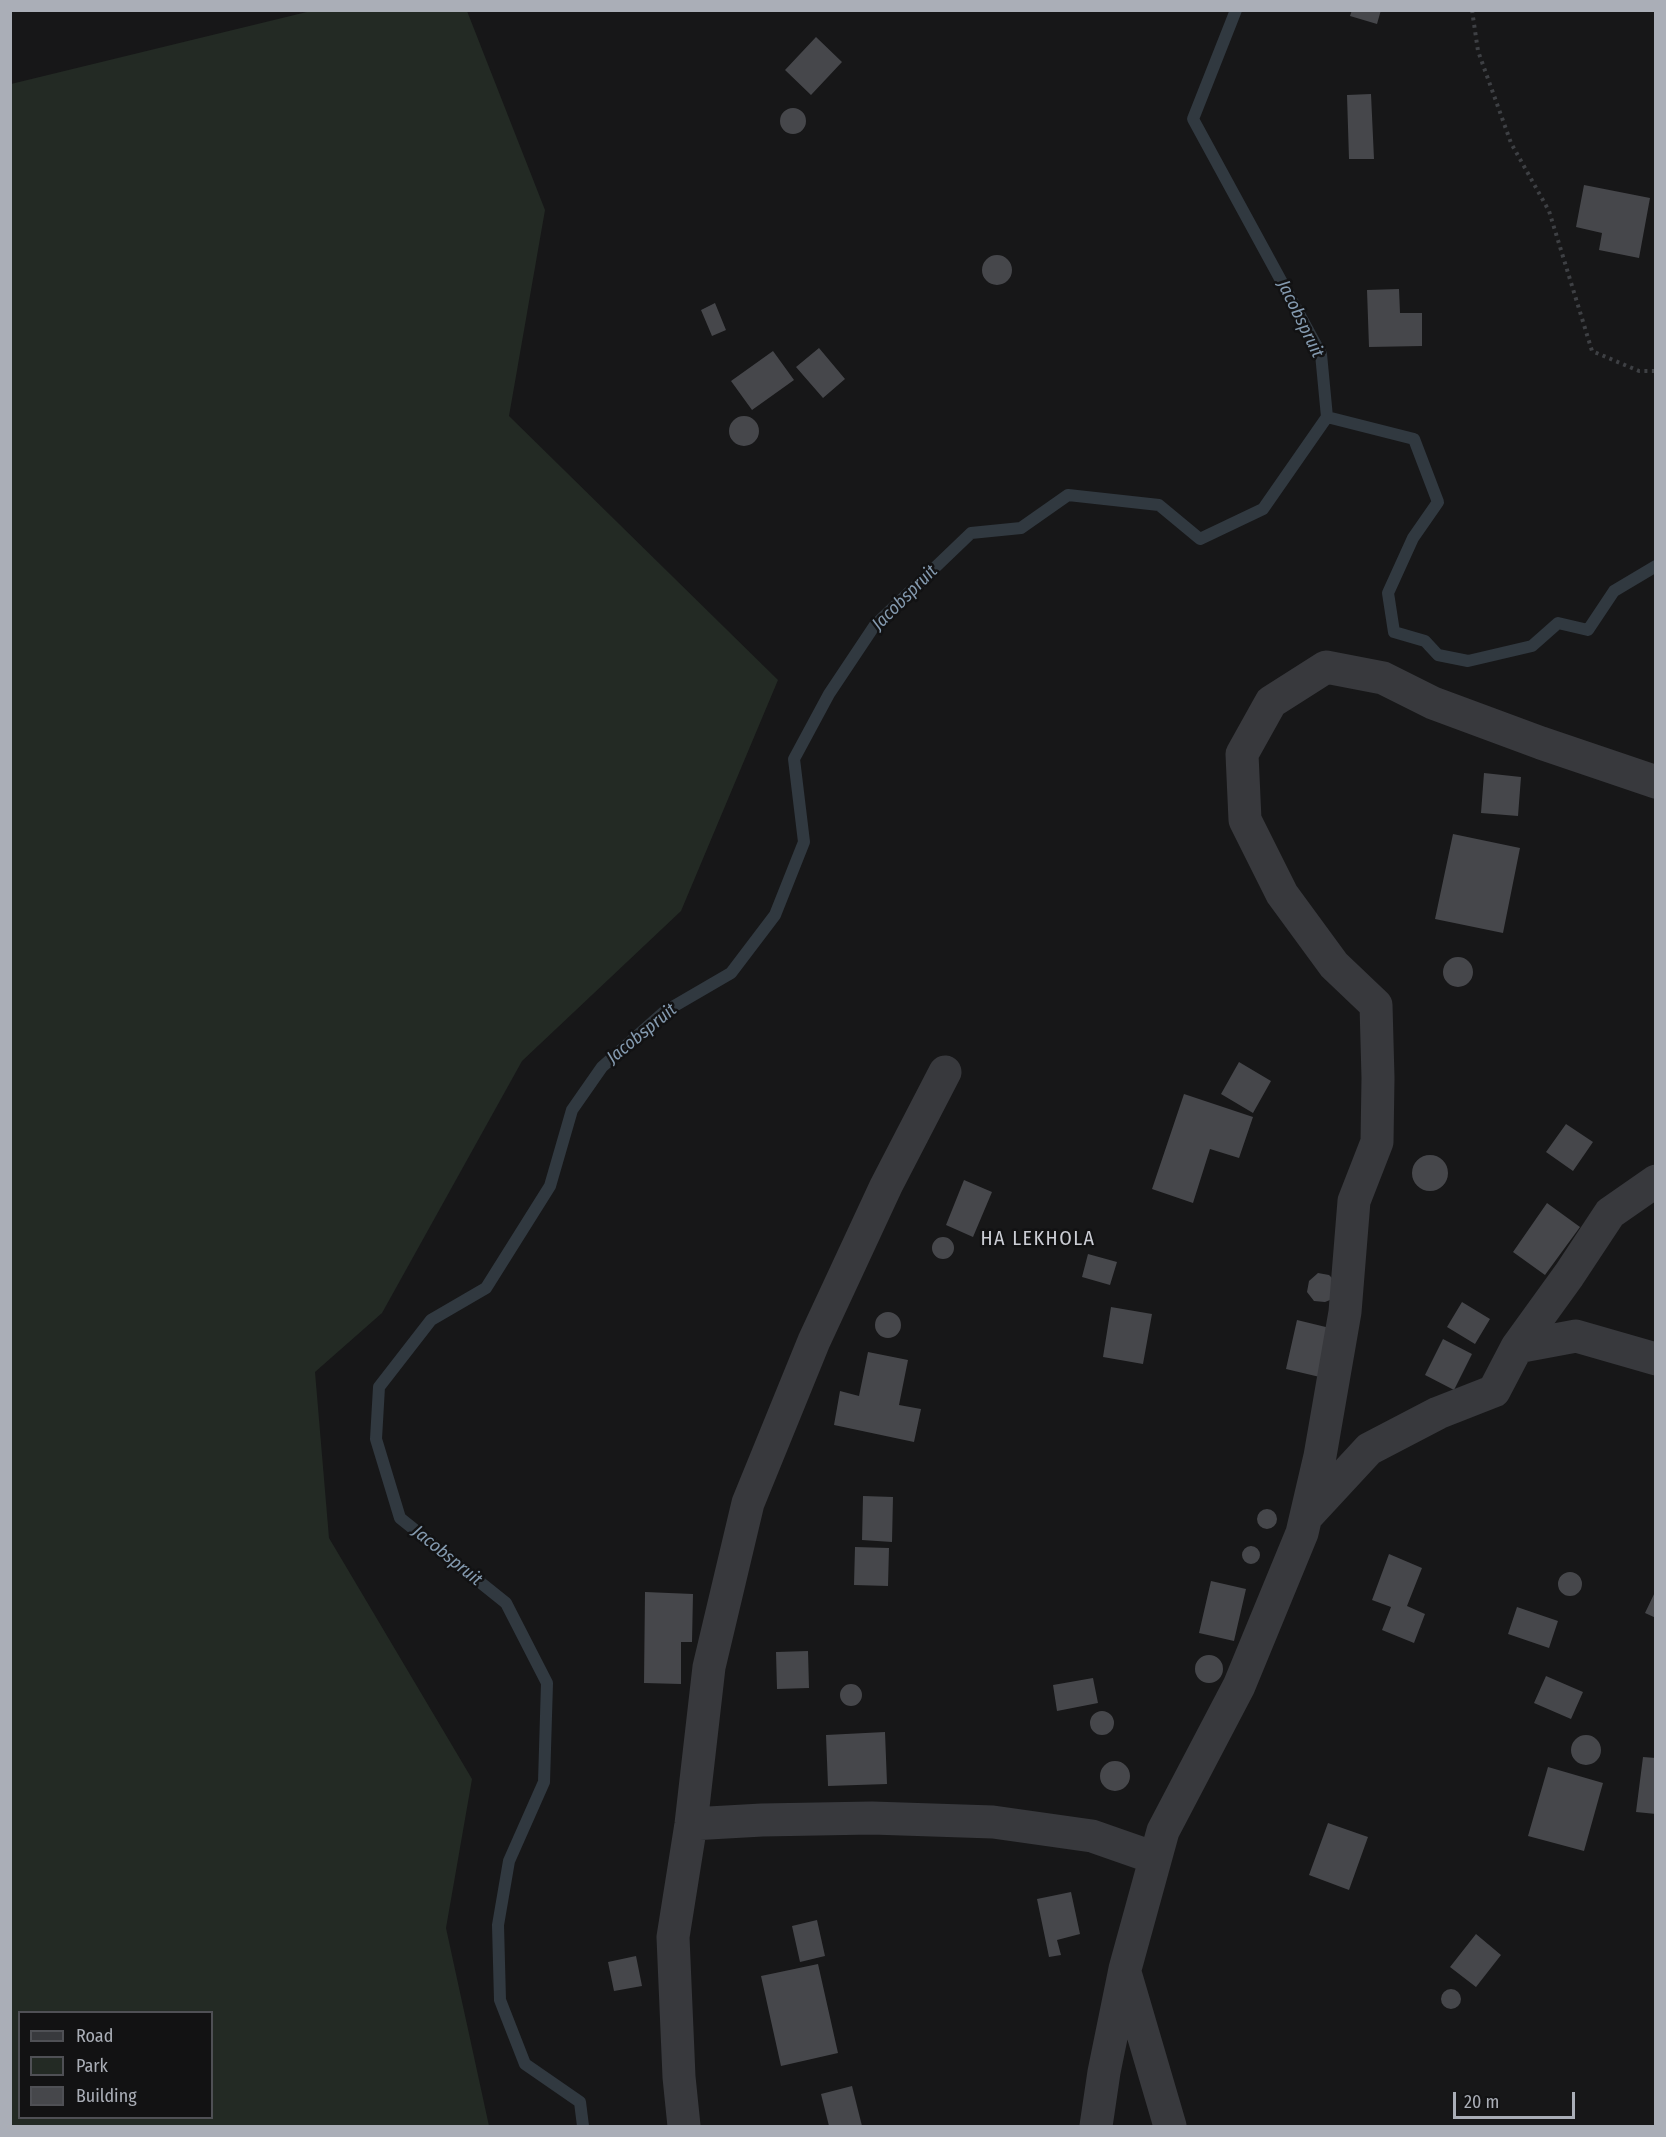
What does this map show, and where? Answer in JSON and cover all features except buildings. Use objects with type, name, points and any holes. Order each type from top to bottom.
[{"type":"street","points":[[1096,2127],[1104,2072],[1125,1969],[1163,1831],[1239,1686],[1302,1533],[1320,1456],[1345,1312],[1354,1201],[1377,1142],[1376,1005],[1334,965],[1282,894],[1245,820],[1242,754],[1271,702],[1326,667],[1383,678],[1433,704],[1656,782]]},
{"type":"street","points":[[684,2127],[679,2077],[673,1937],[691,1824],[709,1667],[748,1503],[814,1341],[886,1186],[945,1072]]},
{"type":"street","points":[[1305,1519],[1369,1449],[1438,1413],[1494,1391],[1517,1347],[1610,1213],[1656,1181]]},
{"type":"street","points":[[1517,1347],[1576,1336],[1656,1359]]},
{"type":"street","points":[[691,1824],[872,1818],[993,1822],[1092,1836],[1155,1858]]},
{"type":"street","points":[[1125,1969],[1170,2127]]},
{"type":"path","points":[[1472,10],[1478,51],[1511,143],[1549,211],[1592,351],[1639,371],[1656,371]]},
{"type":"green space","points":[[315,10],[467,11],[545,210],[509,416],[778,680],[681,911],[522,1061],[382,1313],[315,1372],[329,1538],[472,1779],[446,1928],[489,2126],[11,2126],[11,84]]},
{"type":"waterway","name":"Jacobspruit","points":[[583,2126],[580,2102],[525,2064],[500,2000],[498,1925],[509,1861],[544,1782],[547,1683],[506,1603],[400,1518],[376,1439],[379,1387],[431,1320],[486,1288],[550,1186],[572,1110],[602,1067],[664,1012],[731,973],[775,915],[804,842],[794,759],[829,694],[875,625],[971,533],[1021,528],[1068,495],[1159,505],[1200,539],[1263,509],[1327,417],[1321,354],[1193,119],[1236,10]]},
{"type":"waterway","points":[[1327,417],[1414,439],[1438,502],[1413,538],[1388,593],[1394,632],[1425,641],[1438,655],[1468,661],[1532,646],[1558,623],[1588,630],[1614,591],[1656,566]]},
{"type":"district","name":"HA LEKHOLA","points":[[1038,1239]]}]
